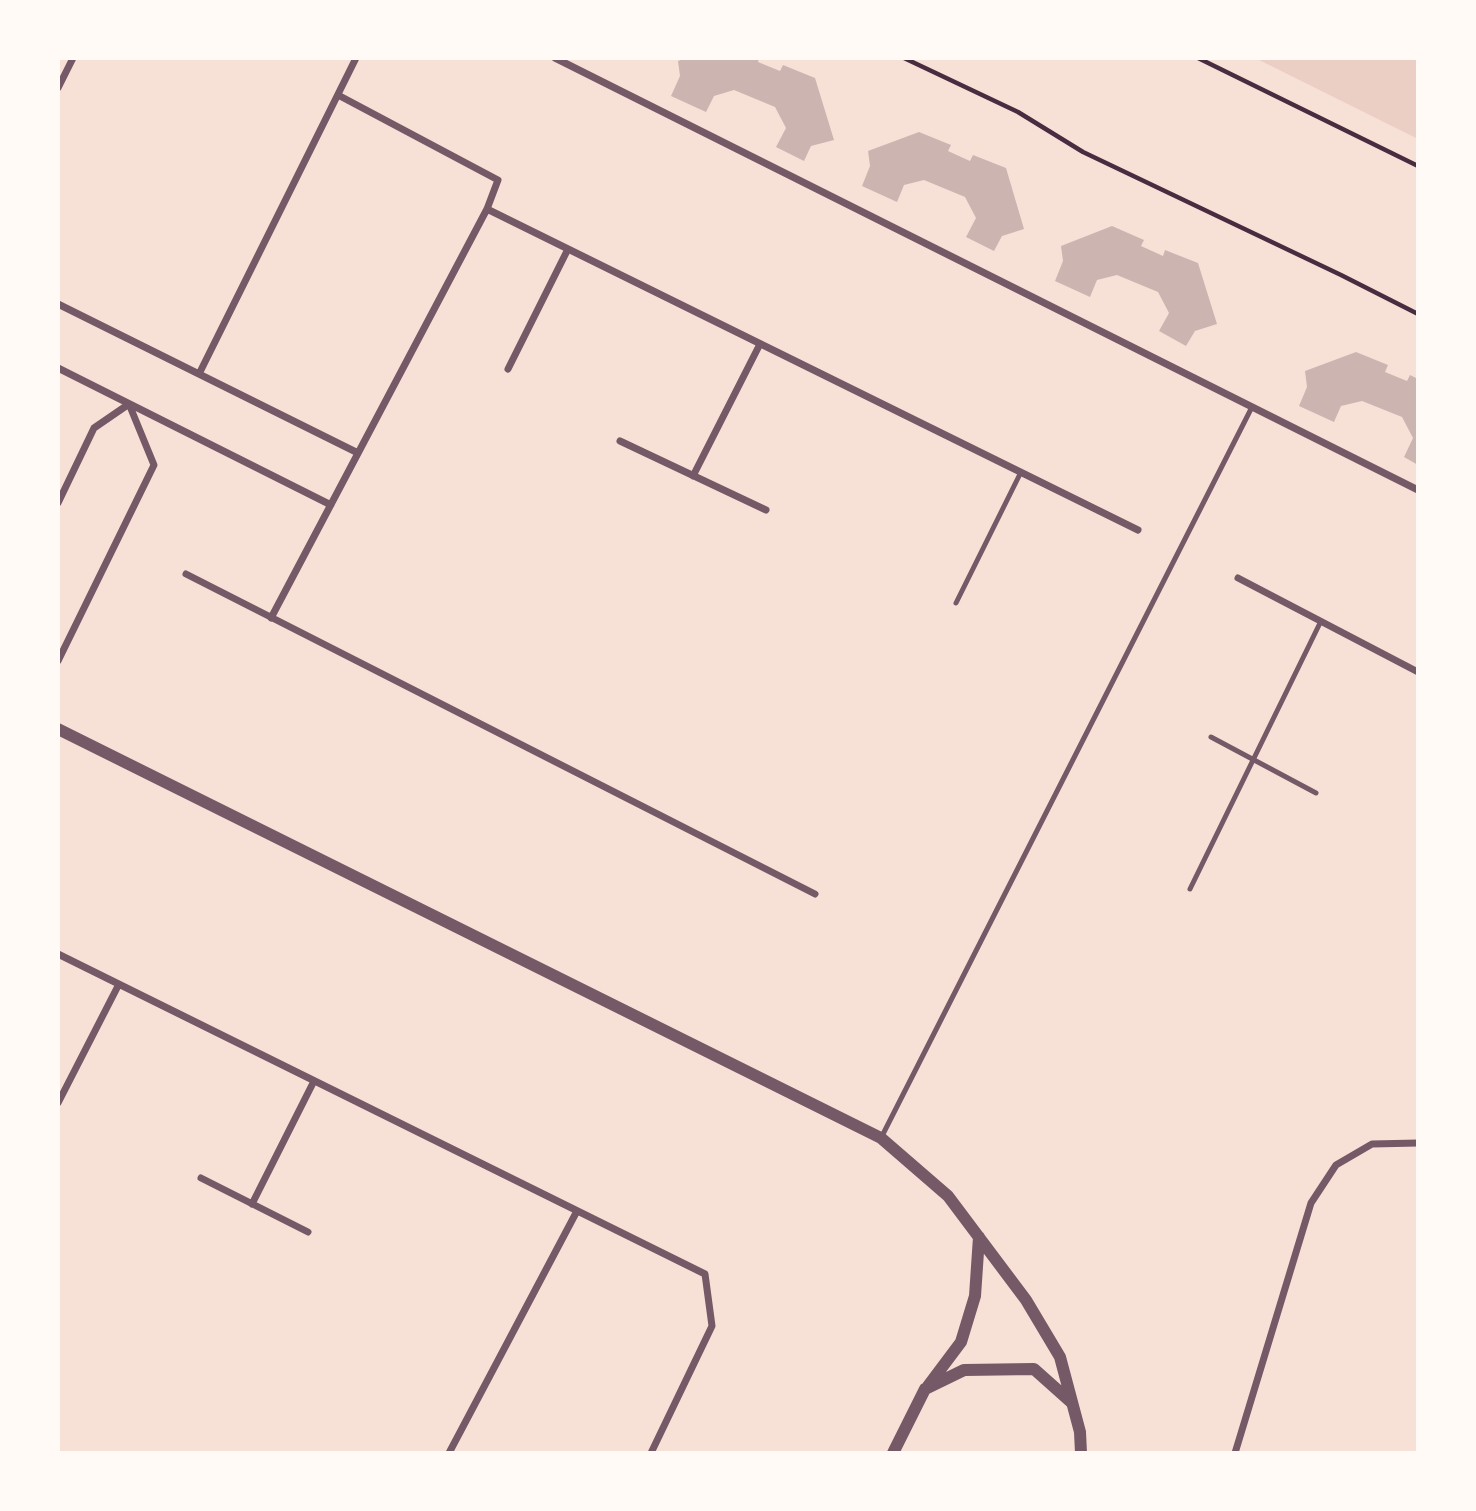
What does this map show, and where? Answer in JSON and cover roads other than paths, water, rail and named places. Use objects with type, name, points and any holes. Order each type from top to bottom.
[{"type":"street","points":[[58,88],[73,58]]},
{"type":"street","points":[[199,374],[356,58]]},
{"type":"street","points":[[555,58],[1418,490]]},
{"type":"street","points":[[271,618],[487,209],[498,180],[338,94]]},
{"type":"street","points":[[487,209],[1138,530]]},
{"type":"street","points":[[508,369],[568,248]]},
{"type":"street","points":[[58,304],[358,453]]},
{"type":"street","points":[[693,476],[760,344]]},
{"type":"street","points":[[58,368],[331,505]]},
{"type":"street","points":[[58,503],[94,428],[129,404]]},
{"type":"street","points":[[58,661],[154,465],[129,404]]},
{"type":"street","points":[[620,442],[766,510]]},
{"type":"street","points":[[186,574],[814,894]]},
{"type":"street","points":[[1238,578],[1418,672]]},
{"type":"street","points":[[58,729],[881,1138],[948,1196],[1026,1300],[1060,1357],[1080,1432],[1081,1453]]},
{"type":"street","points":[[58,954],[705,1273],[712,1326],[651,1453]]},
{"type":"street","points":[[58,1103],[119,984]]},
{"type":"street","points":[[253,1204],[314,1081]]},
{"type":"street","points":[[1235,1453],[1311,1203],[1336,1165],[1372,1144],[1418,1143]]},
{"type":"street","points":[[201,1178],[309,1232]]},
{"type":"street","points":[[449,1453],[577,1211]]},
{"type":"street","points":[[893,1453],[925,1390],[961,1342],[975,1296],[979,1237]]},
{"type":"street","points":[[925,1390],[964,1370],[1034,1369],[1072,1402]]},
{"type":"lane","points":[[881,1138],[1252,407]]},
{"type":"lane","points":[[956,603],[1021,472]]},
{"type":"lane","points":[[1190,889],[1321,621]]},
{"type":"lane","points":[[1211,737],[1316,793]]}]
